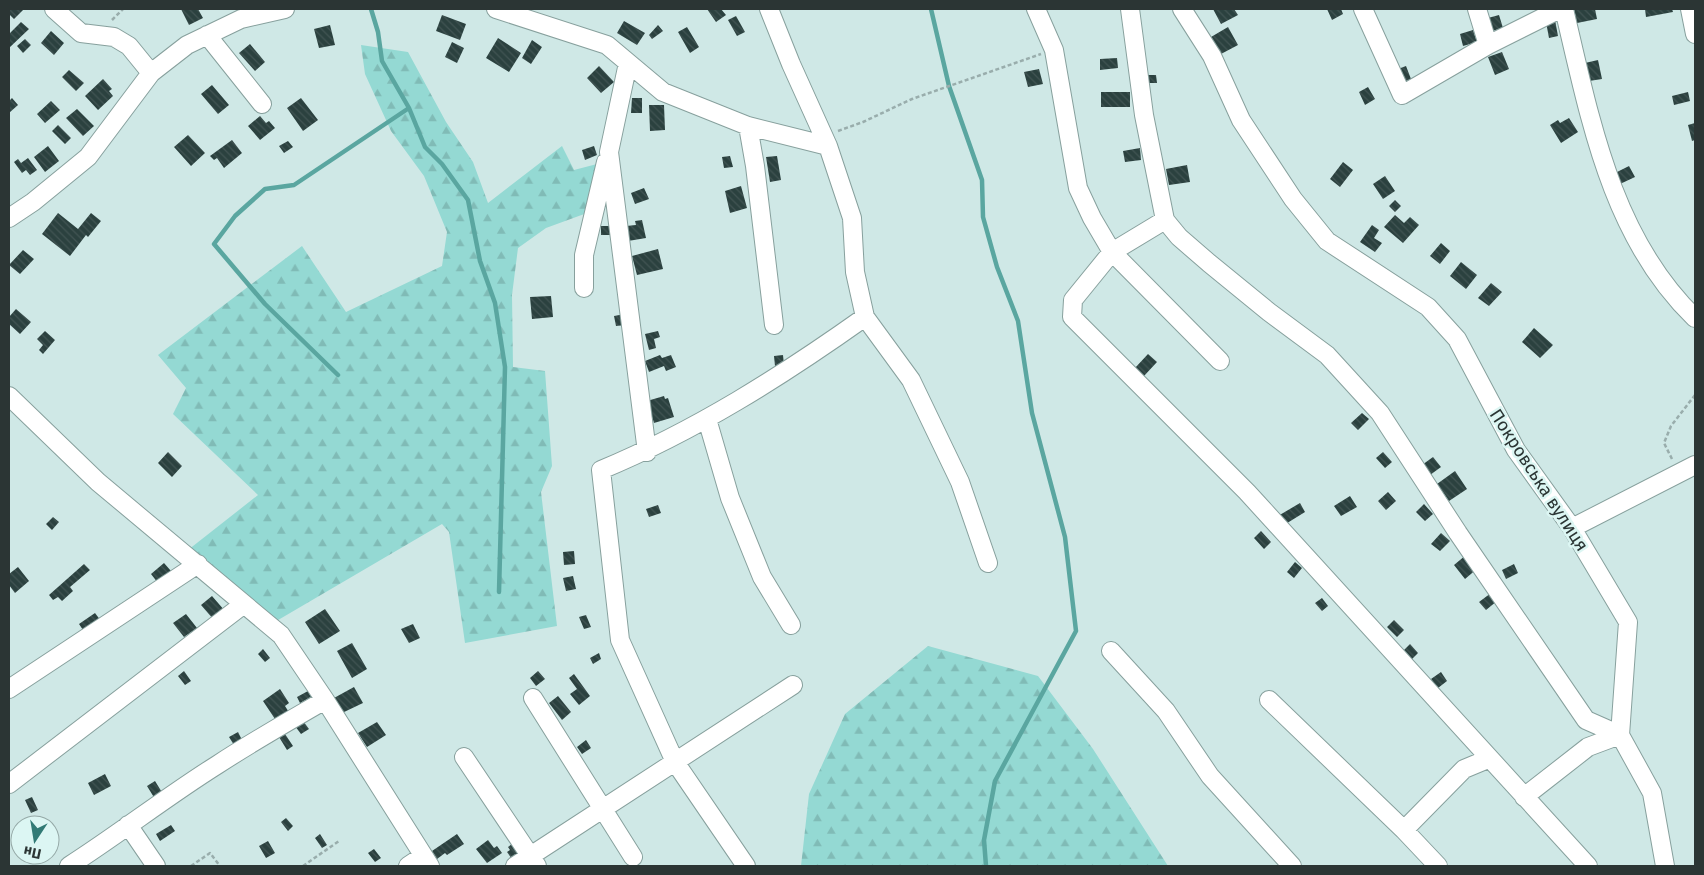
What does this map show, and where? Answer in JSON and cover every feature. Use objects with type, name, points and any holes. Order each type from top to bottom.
[{"type":"street","points":[[54,9],[81,33],[114,37],[129,46],[151,73]]},
{"type":"street","points":[[9,218],[88,157],[151,73],[187,45],[241,19],[285,9]]},
{"type":"street","points":[[496,9],[607,44],[663,92],[748,126],[826,141]]},
{"type":"street","points":[[769,9],[826,141],[852,218],[855,272],[865,317],[911,380],[960,482],[988,562]]},
{"type":"street","points":[[1036,9],[1054,50],[1078,188],[1092,218],[1112,252],[1220,361]]},
{"type":"street","points":[[1130,9],[1144,115],[1165,220],[1179,237],[1209,264],[1327,355],[1380,413],[1474,557],[1586,720],[1620,735],[1652,794],[1665,866]]},
{"type":"street","name":"Покровська вулиця","points":[[1182,9],[1212,56],[1241,120],[1293,199],[1327,241],[1428,307],[1457,339],[1516,450],[1572,528],[1628,622],[1620,735]]},
{"type":"street","points":[[1362,9],[1402,95],[1488,45],[1562,9],[1597,146],[1627,224],[1673,297],[1695,318]]},
{"type":"street","points":[[1477,9],[1488,45]]},
{"type":"street","points":[[207,34],[262,104]]},
{"type":"street","points":[[584,288],[584,255],[628,63]]},
{"type":"street","points":[[748,126],[755,166],[774,325]]},
{"type":"street","points":[[609,152],[646,452]]},
{"type":"street","points":[[1165,220],[1112,252],[1072,300],[1072,317],[1247,492],[1488,759],[1588,866]]},
{"type":"street","points":[[746,866],[675,762],[620,640],[601,470],[646,452],[707,419],[799,363],[865,317]]},
{"type":"street","points":[[9,396],[98,482],[281,635],[325,700],[426,861],[408,866]]},
{"type":"street","points":[[707,419],[730,498],[762,577],[791,625]]},
{"type":"street","points":[[1572,528],[1695,464]]},
{"type":"street","points":[[9,689],[198,564]]},
{"type":"street","points":[[9,784],[244,604]]},
{"type":"street","points":[[1111,652],[1166,711],[1210,776],[1292,866]]},
{"type":"street","points":[[515,866],[533,861],[604,808],[793,686]]},
{"type":"street","points":[[533,698],[604,808],[633,857]]},
{"type":"street","points":[[69,866],[218,764],[325,700]]},
{"type":"street","points":[[1269,700],[1404,830],[1438,866]]},
{"type":"street","points":[[1524,796],[1588,747],[1620,735]]},
{"type":"street","points":[[464,757],[533,861]]},
{"type":"street","points":[[1404,830],[1464,769],[1488,759]]},
{"type":"street","points":[[128,824],[156,866]]},
{"type":"path","points":[[826,141],[912,99],[1013,62],[1054,50]]},
{"type":"path","points":[[1679,473],[1664,443],[1671,426],[1695,395]]},
{"type":"path","points":[[303,866],[339,841]]},
{"type":"path","points":[[191,866],[210,853],[220,866]]},
{"type":"green space","points":[[361,45],[408,52],[446,122],[473,162],[488,203],[562,146],[574,170],[597,164],[587,213],[546,228],[518,248],[512,295],[513,367],[545,371],[552,466],[541,492],[557,626],[465,643],[449,532],[442,524],[273,623],[188,550],[258,495],[173,414],[186,388],[158,355],[302,246],[346,312],[442,266],[447,232],[424,176],[391,131],[365,74]]},
{"type":"green space","points":[[928,646],[1038,676],[1093,749],[1168,866],[801,866],[809,794],[845,714]]},
{"type":"building","points":[[9,9],[24,9],[14,19],[9,14]]},
{"type":"building","points":[[181,9],[198,9],[203,18],[189,25]]},
{"type":"building","points":[[707,9],[721,9],[726,15],[716,22]]},
{"type":"building","points":[[1213,9],[1234,9],[1238,15],[1221,24]]},
{"type":"building","points":[[1327,9],[1341,9],[1343,14],[1332,20]]},
{"type":"building","points":[[1574,9],[1595,9],[1597,19],[1577,23]]},
{"type":"building","points":[[1645,9],[1672,9],[1673,12],[1646,17]]},
{"type":"building","points":[[442,15],[466,24],[460,40],[436,31]]},
{"type":"building","points":[[1499,15],[1503,28],[1492,31],[1488,18]]},
{"type":"building","points":[[736,16],[745,32],[737,36],[728,20]]},
{"type":"building","points":[[1555,20],[1558,36],[1549,38],[1546,22]]},
{"type":"building","points":[[624,21],[645,33],[637,45],[617,33]]},
{"type":"building","points":[[21,22],[29,29],[9,48],[9,34]]},
{"type":"building","points":[[330,25],[335,45],[319,48],[314,29]]},
{"type":"building","points":[[658,25],[663,31],[652,39],[649,35]]},
{"type":"building","points":[[687,27],[699,47],[690,53],[678,32]]},
{"type":"building","points":[[1228,27],[1238,45],[1221,54],[1211,37]]},
{"type":"building","points":[[1473,30],[1477,42],[1463,46],[1460,34]]},
{"type":"building","points":[[51,31],[64,43],[54,55],[41,43]]},
{"type":"building","points":[[498,38],[521,53],[509,72],[486,58]]},
{"type":"building","points":[[25,39],[31,45],[23,53],[17,46]]},
{"type":"building","points":[[532,40],[542,47],[531,64],[522,58]]},
{"type":"building","points":[[452,42],[464,48],[457,63],[445,57]]},
{"type":"building","points":[[250,44],[265,62],[255,71],[239,53]]},
{"type":"building","points":[[1502,52],[1509,69],[1495,75],[1488,57]]},
{"type":"building","points":[[1117,58],[1118,68],[1100,70],[1100,59]]},
{"type":"building","points":[[1598,60],[1602,79],[1589,81],[1585,63]]},
{"type":"building","points":[[599,66],[614,82],[601,93],[587,78]]},
{"type":"building","points":[[1406,66],[1411,79],[1404,82],[1398,69]]},
{"type":"building","points":[[1039,69],[1043,84],[1028,87],[1024,72]]},
{"type":"building","points":[[69,70],[84,83],[76,91],[62,77]]},
{"type":"building","points":[[1146,75],[1156,75],[1157,83],[1147,83]]},
{"type":"building","points":[[103,79],[112,89],[109,91],[113,96],[98,110],[85,96]]},
{"type":"building","points":[[212,85],[229,105],[218,114],[201,94]]},
{"type":"building","points":[[1368,87],[1375,99],[1365,105],[1359,92]]},
{"type":"building","points":[[1101,92],[1130,92],[1130,107],[1101,107]]},
{"type":"building","points":[[1688,92],[1690,101],[1674,105],[1672,96]]},
{"type":"building","points":[[12,98],[18,105],[9,113],[9,101]]},
{"type":"building","points":[[301,98],[318,120],[303,131],[287,108]]},
{"type":"building","points":[[632,98],[642,98],[642,113],[631,113]]},
{"type":"building","points":[[51,101],[60,110],[45,123],[37,114]]},
{"type":"building","points":[[649,105],[664,105],[665,130],[650,131]]},
{"type":"building","points":[[77,109],[94,126],[83,136],[66,118]]},
{"type":"building","points":[[260,116],[266,123],[269,121],[275,128],[260,140],[248,126]]},
{"type":"building","points":[[1569,118],[1578,132],[1561,143],[1550,125],[1558,120],[1560,123]]},
{"type":"building","points":[[1695,123],[1695,140],[1692,141],[1688,125]]},
{"type":"building","points":[[58,125],[71,138],[65,144],[52,131]]},
{"type":"building","points":[[188,135],[205,153],[191,166],[174,147]]},
{"type":"building","points":[[232,140],[242,153],[224,168],[217,158],[214,160],[210,156]]},
{"type":"building","points":[[288,141],[293,147],[284,153],[279,146]]},
{"type":"building","points":[[48,146],[59,161],[45,172],[34,157]]},
{"type":"building","points":[[594,146],[597,155],[585,160],[582,150]]},
{"type":"building","points":[[1140,148],[1141,160],[1125,162],[1123,151]]},
{"type":"building","points":[[730,156],[733,167],[724,168],[722,157]]},
{"type":"building","points":[[777,156],[781,180],[770,182],[766,157]]},
{"type":"building","points":[[28,158],[37,170],[30,175],[26,170],[22,173],[14,162],[18,159],[21,163]]},
{"type":"building","points":[[1343,162],[1353,170],[1340,187],[1330,179]]},
{"type":"building","points":[[1187,165],[1190,182],[1169,185],[1166,169]]},
{"type":"building","points":[[1629,166],[1635,177],[1620,184],[1615,173]]},
{"type":"building","points":[[1385,176],[1395,191],[1383,199],[1373,184]]},
{"type":"building","points":[[741,186],[747,208],[730,213],[725,191]]},
{"type":"building","points":[[644,188],[649,199],[635,204],[631,193]]},
{"type":"building","points":[[1395,200],[1401,206],[1395,212],[1389,206]]},
{"type":"building","points":[[58,213],[78,229],[91,213],[101,221],[88,237],[86,235],[70,256],[42,234]]},
{"type":"building","points":[[1395,215],[1404,223],[1410,217],[1419,225],[1403,243],[1384,227]]},
{"type":"building","points":[[642,220],[646,238],[628,241],[626,226],[636,225],[635,221]]},
{"type":"building","points":[[1372,225],[1379,230],[1374,238],[1382,243],[1375,252],[1360,242]]},
{"type":"building","points":[[601,226],[609,226],[610,235],[601,235]]},
{"type":"building","points":[[1441,243],[1450,251],[1440,264],[1430,256]]},
{"type":"building","points":[[658,249],[663,269],[637,275],[632,256]]},
{"type":"building","points":[[23,250],[34,259],[20,274],[9,265]]},
{"type":"building","points":[[1461,262],[1477,275],[1466,289],[1450,276]]},
{"type":"building","points":[[1491,283],[1502,292],[1489,306],[1478,298]]},
{"type":"building","points":[[551,296],[553,317],[532,319],[530,297]]},
{"type":"building","points":[[16,309],[31,322],[20,334],[9,324],[9,317]]},
{"type":"building","points":[[625,314],[626,325],[616,326],[614,316]]},
{"type":"building","points":[[1534,328],[1553,345],[1540,358],[1522,342]]},
{"type":"building","points":[[45,331],[55,340],[43,354],[39,350],[43,345],[37,339]]},
{"type":"building","points":[[658,331],[660,337],[654,339],[656,348],[649,350],[645,334]]},
{"type":"building","points":[[1148,354],[1157,362],[1144,376],[1135,368]]},
{"type":"building","points":[[660,355],[662,358],[671,355],[676,367],[666,371],[664,366],[649,372],[645,361]]},
{"type":"building","points":[[783,355],[784,365],[775,366],[774,356]]},
{"type":"building","points":[[664,396],[665,399],[668,398],[674,417],[654,423],[647,401]]},
{"type":"building","points":[[1362,413],[1369,419],[1358,430],[1351,423]]},
{"type":"building","points":[[168,452],[182,466],[172,477],[158,463]]},
{"type":"building","points":[[1383,452],[1392,462],[1385,468],[1376,458]]},
{"type":"building","points":[[1433,457],[1441,467],[1430,475],[1422,465]]},
{"type":"building","points":[[1455,471],[1467,489],[1449,501],[1437,484]]},
{"type":"building","points":[[1388,492],[1396,501],[1386,510],[1378,501]]},
{"type":"building","points":[[1350,496],[1357,507],[1341,516],[1334,506]]},
{"type":"building","points":[[1300,503],[1305,512],[1284,525],[1278,516]]},
{"type":"building","points":[[1424,504],[1433,514],[1425,521],[1416,512]]},
{"type":"building","points":[[658,505],[661,513],[649,517],[646,509]]},
{"type":"building","points":[[53,517],[59,522],[52,530],[46,524]]},
{"type":"building","points":[[1261,531],[1271,542],[1264,549],[1254,538]]},
{"type":"building","points":[[1441,533],[1450,541],[1440,551],[1431,544]]},
{"type":"building","points":[[574,551],[575,564],[564,565],[563,552]]},
{"type":"building","points":[[1466,555],[1478,568],[1465,579],[1454,565]]},
{"type":"building","points":[[1295,562],[1302,568],[1294,578],[1287,572]]},
{"type":"building","points":[[164,563],[171,571],[158,583],[151,574]]},
{"type":"building","points":[[84,564],[90,570],[70,587],[73,591],[62,601],[58,597],[53,600],[49,595]]},
{"type":"building","points":[[1514,564],[1518,573],[1506,579],[1502,570]]},
{"type":"building","points":[[18,567],[29,581],[15,593],[9,585],[9,574]]},
{"type":"building","points":[[573,576],[576,589],[566,591],[563,578]]},
{"type":"building","points":[[1491,593],[1497,601],[1486,610],[1479,602]]},
{"type":"building","points":[[212,596],[225,611],[214,620],[201,605]]},
{"type":"building","points":[[1322,598],[1328,606],[1322,611],[1315,603]]},
{"type":"building","points":[[325,609],[340,631],[319,644],[305,622]]},
{"type":"building","points":[[95,613],[101,621],[85,633],[79,624]]},
{"type":"building","points":[[186,614],[197,628],[184,637],[173,623]]},
{"type":"building","points":[[586,615],[591,627],[584,629],[579,617]]},
{"type":"building","points":[[1394,620],[1404,630],[1397,637],[1387,627]]},
{"type":"building","points":[[413,624],[420,638],[409,643],[401,629]]},
{"type":"building","points":[[352,643],[367,669],[352,678],[337,651]]},
{"type":"building","points":[[1410,644],[1418,653],[1412,659],[1404,650]]},
{"type":"building","points":[[263,649],[270,658],[265,662],[258,654]]},
{"type":"building","points":[[599,653],[601,659],[593,664],[590,658]]},
{"type":"building","points":[[184,671],[191,681],[185,685],[178,676]]},
{"type":"building","points":[[538,671],[545,679],[536,686],[530,678]]},
{"type":"building","points":[[1441,672],[1447,681],[1438,688],[1431,679]]},
{"type":"building","points":[[574,674],[590,696],[579,705],[570,694],[577,689],[569,678]]},
{"type":"building","points":[[354,687],[363,703],[342,713],[334,698]]},
{"type":"building","points":[[280,689],[289,703],[285,706],[290,714],[277,722],[263,701]]},
{"type":"building","points":[[308,691],[311,697],[300,703],[297,697]]},
{"type":"building","points":[[558,696],[571,712],[562,720],[549,703]]},
{"type":"building","points":[[303,721],[309,729],[301,734],[295,726]]},
{"type":"building","points":[[377,722],[386,735],[367,747],[358,733]]},
{"type":"building","points":[[238,732],[242,740],[234,745],[229,737]]},
{"type":"building","points":[[285,734],[293,746],[287,750],[279,737]]},
{"type":"building","points":[[586,740],[591,748],[582,754],[577,747]]},
{"type":"building","points":[[105,774],[111,786],[94,795],[88,783]]},
{"type":"building","points":[[155,781],[163,794],[155,799],[147,786]]},
{"type":"building","points":[[32,797],[38,810],[31,813],[25,800]]},
{"type":"building","points":[[286,818],[293,826],[288,831],[281,822]]},
{"type":"building","points":[[171,825],[175,831],[160,841],[156,834]]},
{"type":"building","points":[[320,834],[327,845],[322,848],[315,838]]},
{"type":"building","points":[[457,834],[464,844],[437,859],[432,851]]},
{"type":"building","points":[[488,840],[494,848],[497,846],[502,853],[487,863],[476,849]]},
{"type":"building","points":[[268,841],[275,853],[266,858],[259,846]]},
{"type":"building","points":[[512,844],[519,855],[512,859],[507,852],[510,850],[508,847]]},
{"type":"building","points":[[374,849],[381,858],[375,862],[368,853]]},
{"type":"waterway","points":[[371,9],[378,32],[382,61],[409,108],[425,147],[442,164],[468,200],[480,261],[495,303],[505,367],[499,592]]},
{"type":"waterway","points":[[931,9],[949,86],[982,180],[983,217],[997,267],[1018,321],[1032,413],[1065,537],[1076,631],[995,781],[984,840],[986,866]]},
{"type":"waterway","points":[[338,375],[265,304],[214,244],[235,216],[265,189],[294,185],[409,108]]}]
